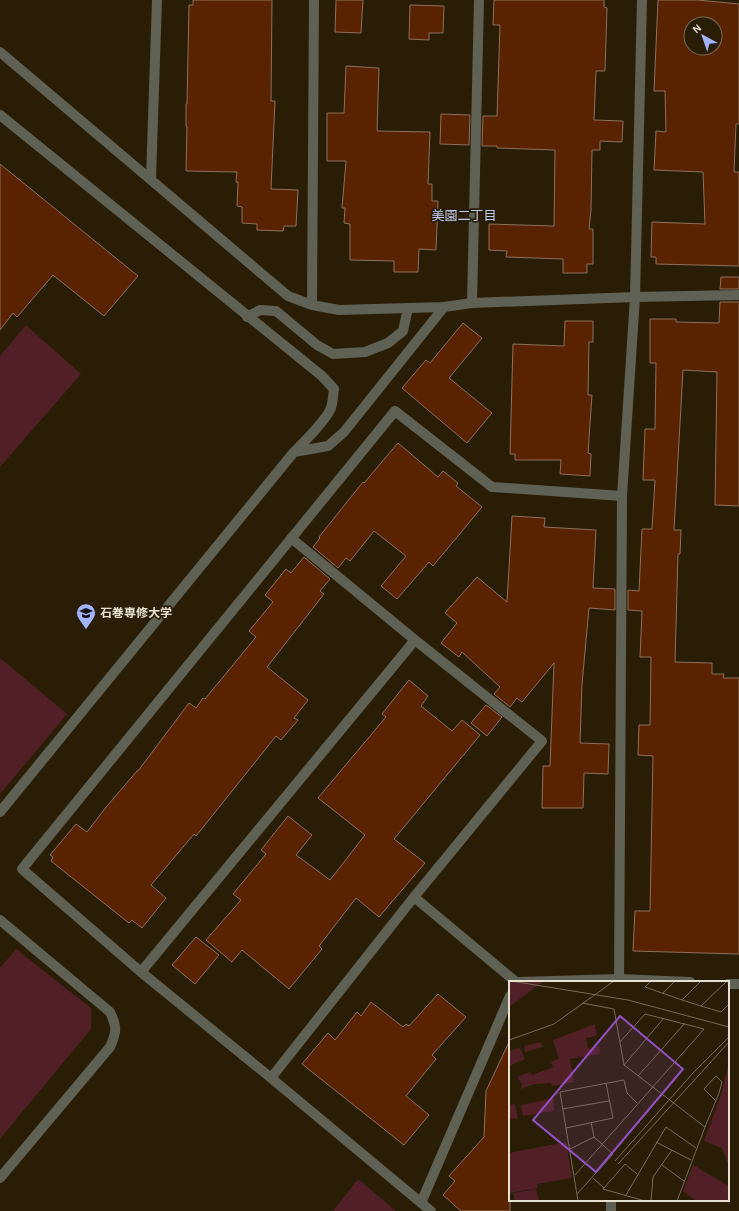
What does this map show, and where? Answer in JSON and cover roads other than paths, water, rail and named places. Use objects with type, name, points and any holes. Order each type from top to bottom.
[{"type":"street","points":[[151,178],[157,0]]},
{"type":"street","points":[[312,305],[314,0]]},
{"type":"street","points":[[472,303],[479,0]]},
{"type":"street","points":[[619,980],[622,496],[636,297],[642,0]]},
{"type":"street","points":[[0,52],[151,178],[288,296],[312,305],[339,310],[444,307],[472,303],[739,295]]},
{"type":"street","points":[[0,115],[247,317],[322,376],[334,389],[330,409],[318,426],[294,452],[0,812]]},
{"type":"street","points":[[294,452],[328,446],[344,432],[444,307]]},
{"type":"street","points":[[247,317],[260,310],[276,311],[317,345],[333,354],[366,352],[388,343],[403,331],[408,308]]},
{"type":"street","points":[[431,1211],[141,972],[22,869],[394,411],[492,487],[622,496]]},
{"type":"street","points":[[271,1078],[414,897],[542,740],[415,640],[291,538]]},
{"type":"street","points":[[141,972],[415,640]]},
{"type":"street","points":[[414,897],[516,981]]},
{"type":"street","points":[[0,920],[110,1012],[116,1024],[115,1034],[110,1047],[0,1178]]},
{"type":"street","points":[[568,981],[654,981]]},
{"type":"street","points":[[420,1203],[509,998]]},
{"type":"place","name":"石巻専修大学","points":[[86,630]]},
{"type":"district","name":"美園二丁目","points":[[464,215]]}]
